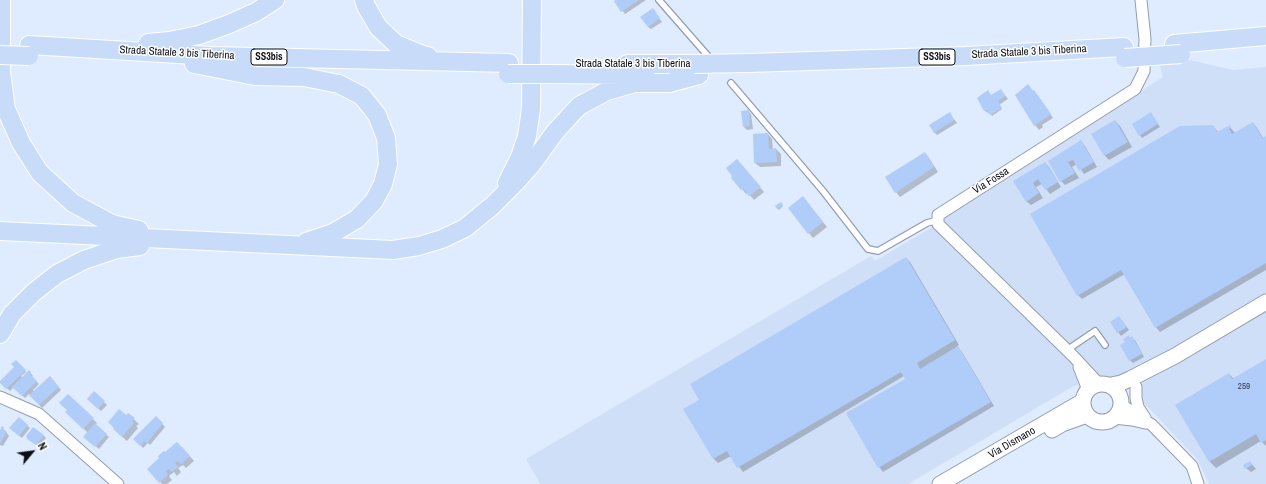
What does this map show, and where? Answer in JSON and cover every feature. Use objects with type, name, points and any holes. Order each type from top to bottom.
[{"type":"highway","points":[[1,0],[1,72],[6,109],[21,143],[40,173],[73,203],[112,224],[186,241]]},
{"type":"highway","points":[[29,51],[67,40],[140,44],[169,41],[199,35],[256,12],[275,0]]},
{"type":"highway","points":[[364,0],[378,27],[396,44],[422,55],[508,68]]},
{"type":"highway","points":[[492,206],[510,179],[520,157],[527,136],[531,109],[532,0]]},
{"type":"highway","name":"Strada Statale 3 bis Tiberina","points":[[1178,49],[1266,36]]},
{"type":"highway","name":"Strada Statale 3 bis Tiberina","points":[[0,43],[29,51],[187,62],[551,69],[700,65],[752,68],[966,56],[1266,47]]},
{"type":"highway","name":"Strada Statale 3 bis Tiberina","points":[[0,54],[29,51],[211,56],[508,68]]},
{"type":"highway","points":[[187,62],[255,76],[304,77],[339,84],[362,96],[377,115],[386,138],[388,164],[383,184],[374,201],[357,220],[333,233],[291,246]]},
{"type":"highway","points":[[0,231],[393,250],[419,246],[442,239],[465,228],[492,206],[532,164],[554,132],[579,106],[607,91],[635,83],[669,83],[700,65]]},
{"type":"highway","points":[[0,334],[12,314],[34,292],[58,274],[84,260],[117,249],[186,241]]},
{"type":"main road","name":"Via Dismano","points":[[940,484],[1094,395],[1130,379],[1175,356],[1266,302]]},
{"type":"main road","name":"Via Dismano","points":[[1119,407],[1136,387],[1175,356]]},
{"type":"main road","points":[[1116,388],[1119,407],[1109,421],[1097,422],[1094,395],[1116,388]]},
{"type":"main road","name":"Via Dismano","points":[[961,484],[1062,424],[1094,395]]},
{"type":"street","name":"Via Fossa","points":[[938,220],[938,215],[1135,89],[1144,71],[1145,39],[1141,0]]},
{"type":"street","points":[[938,220],[938,224],[1070,353],[1094,395]]},
{"type":"street","points":[[1136,387],[1138,407],[1149,423],[1192,466],[1198,484]]},
{"type":"street","points":[[0,397],[39,414],[118,484]]},
{"type":"street","points":[[1119,407],[1132,420],[1149,423]]},
{"type":"lane","points":[[659,0],[700,65]]},
{"type":"lane","points":[[731,83],[823,191],[868,249],[878,251],[927,223],[938,220]]},
{"type":"lane","points":[[1070,353],[1095,331],[1105,345]]},
{"type":"shaded area","points":[[1185,59],[1233,70],[1266,67],[1266,484],[1209,484],[1198,460],[1148,407],[1117,380],[1104,378],[1090,380],[1072,387],[908,484],[540,484],[526,459],[871,256],[875,261],[934,226],[966,203],[1163,77],[1159,63]]},
{"type":"building","points":[[639,0],[621,12],[614,1]]},
{"type":"building","points":[[653,8],[660,18],[648,27],[640,17]]},
{"type":"building","points":[[1028,84],[1051,114],[1034,126],[1015,95]]},
{"type":"building","points":[[1001,89],[1005,96],[998,101],[1002,108],[990,115],[987,110],[984,111],[977,98],[988,90],[991,95]]},
{"type":"building","points":[[749,110],[750,126],[743,127],[741,111]]},
{"type":"building","points":[[950,112],[954,120],[934,133],[929,125]]},
{"type":"building","points":[[1151,112],[1158,124],[1139,136],[1132,124]]},
{"type":"building","points":[[1115,120],[1128,142],[1104,156],[1091,134]]},
{"type":"building","points":[[1253,122],[1262,138],[1266,136],[1266,263],[1155,328],[1121,270],[1077,296],[1030,214],[1180,126],[1213,125],[1217,132],[1230,125],[1231,128],[1229,129],[1232,134]]},
{"type":"building","points":[[768,133],[769,149],[776,148],[777,162],[754,163],[753,134]]},
{"type":"building","points":[[1081,140],[1094,162],[1079,171],[1073,160],[1068,162],[1075,173],[1060,182],[1048,161]]},
{"type":"building","points":[[925,152],[934,167],[895,193],[885,177]]},
{"type":"building","points":[[737,159],[761,187],[749,196],[743,189],[741,190],[731,178],[732,176],[726,168]]},
{"type":"building","points":[[1045,162],[1058,182],[1045,190],[1038,179],[1033,183],[1039,193],[1026,202],[1013,181]]},
{"type":"building","points":[[803,196],[823,222],[808,234],[788,208]]},
{"type":"building","points":[[781,202],[783,205],[777,209],[775,206]]},
{"type":"building","points":[[906,257],[955,340],[917,363],[920,369],[958,346],[991,402],[878,468],[846,413],[905,379],[901,372],[737,468],[727,451],[713,459],[683,409],[699,400],[690,384]]},
{"type":"building","points":[[1119,316],[1127,327],[1117,333],[1110,322]]},
{"type":"building","points":[[1129,335],[1130,338],[1132,336],[1142,354],[1129,361],[1120,345],[1125,342],[1123,339]]},
{"type":"building","points":[[1266,359],[1266,440],[1261,443],[1256,434],[1209,462],[1175,405],[1229,373],[1232,379]]},
{"type":"building","points":[[16,360],[26,370],[6,389],[0,381],[14,367],[11,364]]},
{"type":"building","points":[[29,370],[31,372],[30,374],[37,381],[22,396],[12,387]]},
{"type":"building","points":[[50,376],[59,387],[39,405],[29,395]]},
{"type":"building","points":[[94,391],[105,401],[98,409],[87,399]]},
{"type":"building","points":[[68,394],[94,418],[83,429],[65,412],[67,410],[59,403]]},
{"type":"building","points":[[119,409],[126,415],[128,413],[135,418],[132,422],[134,423],[122,437],[108,422]]},
{"type":"building","points":[[156,416],[163,423],[147,443],[144,441],[140,446],[133,439]]},
{"type":"building","points":[[19,417],[28,425],[19,436],[9,428]]},
{"type":"building","points":[[95,423],[107,434],[95,447],[83,437]]},
{"type":"building","points":[[2,426],[7,432],[0,443],[0,430]]},
{"type":"building","points":[[33,427],[44,435],[36,445],[27,439],[26,436]]},
{"type":"building","points":[[177,442],[190,456],[181,464],[178,461],[175,463],[178,467],[172,472],[169,469],[166,471],[168,475],[159,483],[147,469],[159,458],[158,456]]},
{"type":"building","points":[[1250,461],[1252,465],[1245,469],[1243,465]]}]
